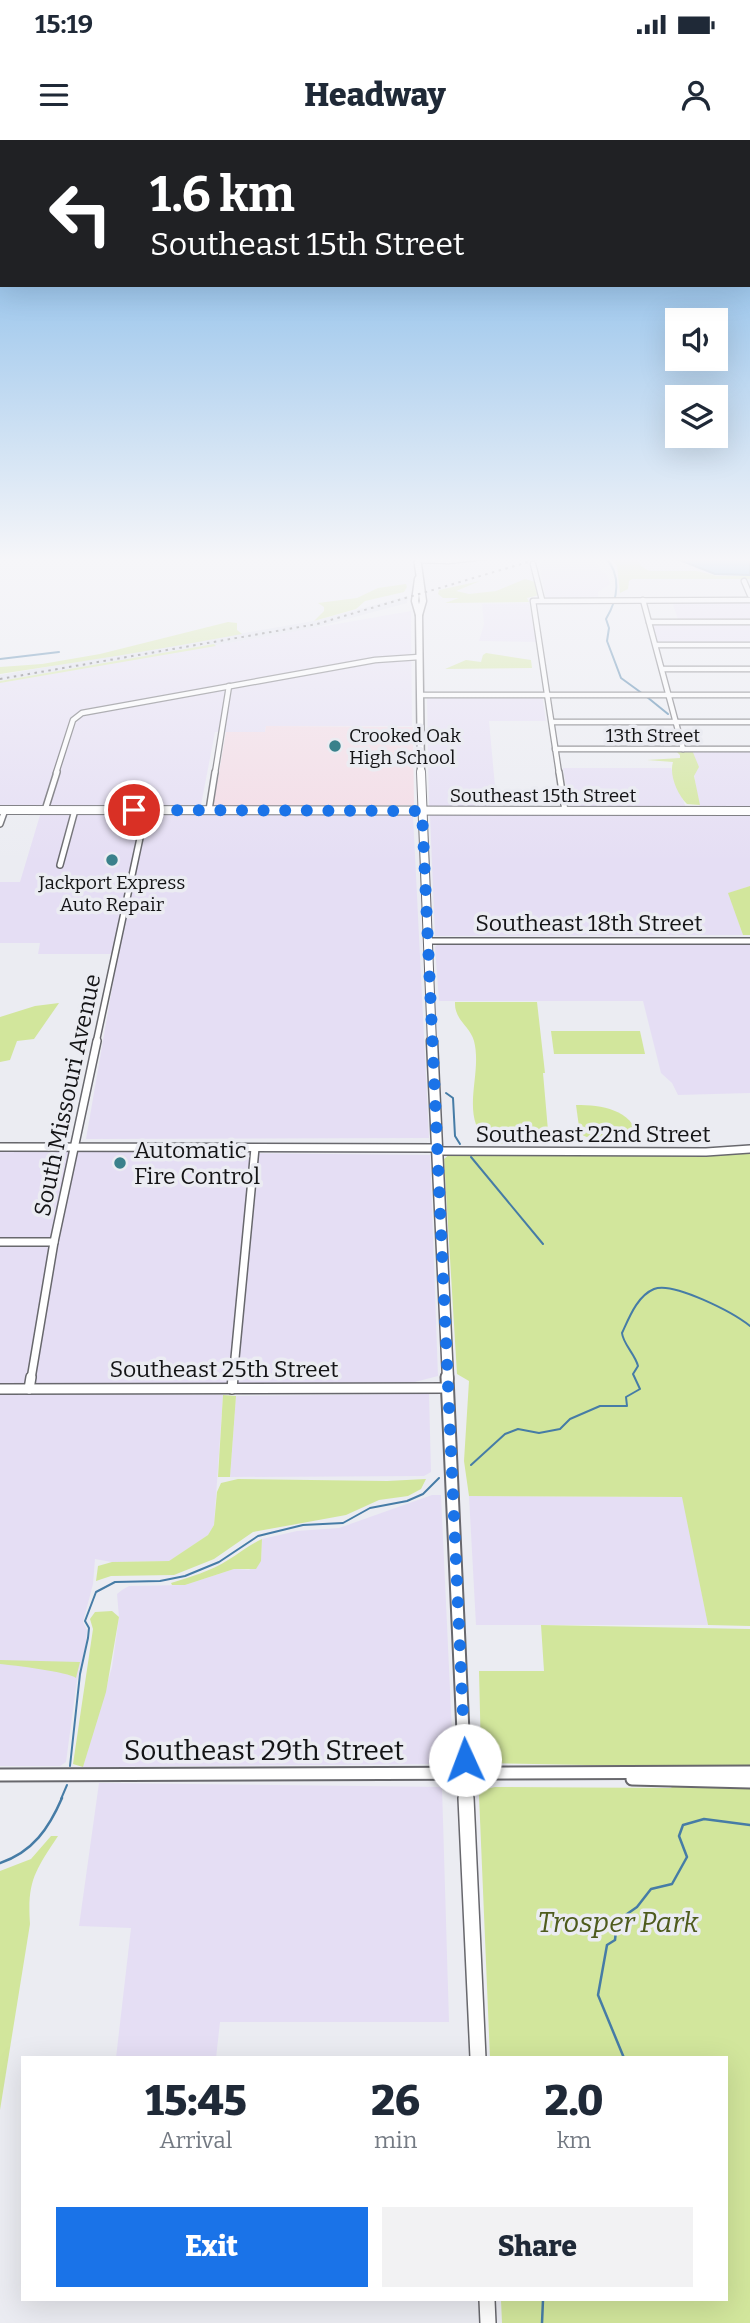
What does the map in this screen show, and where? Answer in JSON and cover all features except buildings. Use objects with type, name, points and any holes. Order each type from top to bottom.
[{"type":"main road","points":[[419,659],[427,941],[478,2056]]},
{"type":"main road","name":"Southeast 15th Street","points":[[2,810],[750,811]]},
{"type":"main road","name":"Southeast 29th Street","points":[[0,1775],[750,1772]]},
{"type":"main road","name":"Southeast 29th Street","points":[[527,1774],[750,1782]]},
{"type":"main road","points":[[487,2301],[488,2323]]},
{"type":"street","points":[[45,810],[73,720],[78,715],[392,659]]},
{"type":"street","points":[[543,659],[565,811]]},
{"type":"street","points":[[659,659],[683,749]]},
{"type":"street","points":[[662,669],[750,669]]},
{"type":"street","points":[[209,810],[229,686]]},
{"type":"street","points":[[420,695],[750,695]]},
{"type":"street","points":[[552,722],[750,722]]},
{"type":"street","name":"13th Street","points":[[555,749],[750,749]]},
{"type":"street","points":[[0,824],[2,810]]},
{"type":"street","points":[[60,865],[75,810]]},
{"type":"street","name":"South Missouri Avenue","points":[[29,1389],[54,1242],[146,810]]},
{"type":"street","name":"Southeast 18th Street","points":[[427,941],[750,941]]},
{"type":"street","name":"Southeast 22nd Street","points":[[0,1147],[706,1152],[750,1149]]},
{"type":"street","points":[[232,1389],[255,1148]]},
{"type":"street","points":[[0,1242],[54,1242]]},
{"type":"street","name":"Southeast 25th Street","points":[[0,1389],[448,1388]]},
{"type":"shaded area","points":[[94,659],[134,659],[0,681],[0,675]]},
{"type":"shaded area","points":[[138,659],[411,659],[412,726],[266,726],[265,732],[215,732],[201,805],[0,806],[0,683]]},
{"type":"shaded area","points":[[542,695],[546,721],[489,721],[497,808],[429,806],[427,697]]},
{"type":"shaded area","points":[[266,726],[413,727],[414,805],[213,807],[226,732],[265,732]]},
{"type":"shaded area","points":[[692,750],[750,750],[750,809],[700,809]]},
{"type":"shaded area","points":[[563,768],[671,768],[686,808],[570,807]]},
{"type":"shaded area","points":[[41,812],[413,815],[429,1138],[86,1139],[118,954],[38,954],[40,943],[0,943],[0,882],[20,882]]},
{"type":"shaded area","points":[[430,815],[750,815],[750,886],[729,893],[743,935],[435,936]]},
{"type":"shaded area","points":[[439,943],[750,943],[750,1093],[678,1095],[672,1083],[661,1073],[643,1001],[439,1001],[435,947]]},
{"type":"shaded area","points":[[0,1151],[430,1155],[438,1376],[411,1383],[0,1383]]},
{"type":"shaded area","points":[[429,1394],[431,1472],[424,1476],[230,1477],[236,1396]]},
{"type":"shaded area","points":[[0,1395],[223,1395],[214,1525],[208,1535],[169,1561],[112,1562],[95,1559],[93,1584],[83,1622],[87,1630],[86,1645],[77,1680],[66,1762],[60,1766],[0,1766]]},
{"type":"shaded area","points":[[432,1495],[441,1495],[453,1754],[444,1764],[83,1767],[112,1667],[119,1617],[117,1594],[122,1590],[129,1586],[185,1585],[234,1569],[249,1570],[261,1561],[262,1539],[297,1531],[339,1528]]},
{"type":"shaded area","points":[[469,1496],[683,1497],[708,1625],[476,1625]]},
{"type":"shaded area","points":[[99,1783],[442,1787],[449,2022],[220,2022],[216,2056],[116,2056],[131,1928],[79,1926]]},
{"type":"green space","points":[[72,659],[96,659],[0,674],[0,667]]},
{"type":"green space","points":[[128,659],[141,659],[0,683]]},
{"type":"green space","points":[[482,659],[524,659],[531,660],[532,668],[445,669],[466,660],[481,662]]},
{"type":"green space","points":[[653,750],[692,750],[699,767],[694,776],[700,805],[687,804],[680,795],[673,778],[673,762],[647,760],[680,758],[680,755],[677,752]]},
{"type":"green space","points":[[750,886],[750,935],[743,935],[728,893]]},
{"type":"green space","points":[[455,1002],[537,1002],[549,1142],[489,1143],[480,1132],[473,1108],[476,1068],[474,1041],[457,1014]]},
{"type":"green space","points":[[59,1003],[34,1039],[17,1041],[10,1060],[0,1062],[0,1017],[35,1006]]},
{"type":"green space","points":[[551,1031],[640,1031],[645,1054],[554,1054]]},
{"type":"green space","points":[[576,1105],[596,1106],[622,1115],[635,1128],[639,1138],[591,1139],[580,1134]]},
{"type":"green space","points":[[451,1153],[750,1153],[750,1626],[708,1625],[682,1497],[469,1496],[464,1461],[469,1381],[457,1374],[444,1159]]},
{"type":"green space","points":[[223,1395],[236,1396],[230,1477],[218,1477]]},
{"type":"green space","points":[[238,1479],[426,1479],[421,1489],[408,1496],[379,1500],[346,1515],[253,1532],[214,1559],[174,1575],[111,1576],[96,1581],[98,1566],[112,1562],[169,1561],[208,1535],[214,1525],[217,1492],[221,1483]]},
{"type":"green space","points":[[262,1539],[261,1561],[256,1569],[234,1569],[185,1585],[171,1583],[215,1567]]},
{"type":"green space","points":[[112,1611],[119,1617],[106,1692],[83,1767],[73,1764],[93,1629],[90,1619],[95,1612]]},
{"type":"green space","name":"Trosper Park","points":[[541,1625],[750,1629],[750,2323],[502,2323],[501,2301],[728,2301],[728,2056],[490,2056],[479,1795],[486,1789],[495,1787],[671,1788],[690,1767],[484,1763],[481,1754],[479,1671],[544,1671]]},
{"type":"green space","points":[[0,1660],[80,1662],[76,1678],[52,1671],[0,1664]]},
{"type":"green space","points":[[51,1836],[58,1836],[38,1868],[31,1886],[30,1924],[0,2110],[0,1871],[31,1859]]},
{"type":"waterway","points":[[614,659],[621,678],[643,694]]},
{"type":"waterway","points":[[647,697],[668,714]]},
{"type":"waterway","points":[[446,1093],[453,1098],[455,1136],[460,1144]]},
{"type":"waterway","points":[[471,1157],[543,1244]]},
{"type":"waterway","points":[[471,1465],[505,1434],[518,1429],[539,1433],[560,1429],[570,1419],[600,1406],[627,1406],[626,1397],[640,1389],[633,1374],[638,1366],[622,1333],[638,1302],[654,1289],[663,1288],[689,1294],[718,1306],[750,1326]]},
{"type":"waterway","points":[[70,1766],[80,1674],[88,1638],[89,1628],[85,1621],[96,1592],[115,1582],[160,1581],[185,1576],[219,1562],[258,1536],[303,1525],[343,1523],[370,1508],[407,1501],[423,1494],[439,1478]]},
{"type":"waterway","points":[[61,1799],[67,1785]]},
{"type":"waterway","points":[[0,1863],[31,1846],[45,1829],[62,1798]]},
{"type":"waterway","points":[[623,2056],[598,1995],[607,1945],[615,1940],[617,1921],[637,1907],[651,1889],[672,1884],[687,1857],[679,1836],[683,1825],[704,1819],[750,1825]]},
{"type":"waterway","points":[[542,2323],[543,2301]]},
{"type":"railway","points":[[0,679],[116,659]]},
{"type":"place","name":"Crooked Oak High School","points":[[335,746]]},
{"type":"place","name":"Jackport Express Auto Repair","points":[[112,860]]},
{"type":"place","name":"Automatic Fire Control","points":[[120,1163]]},
{"type":"route","points":[[134,810],[422,811],[465,1760]]}]
